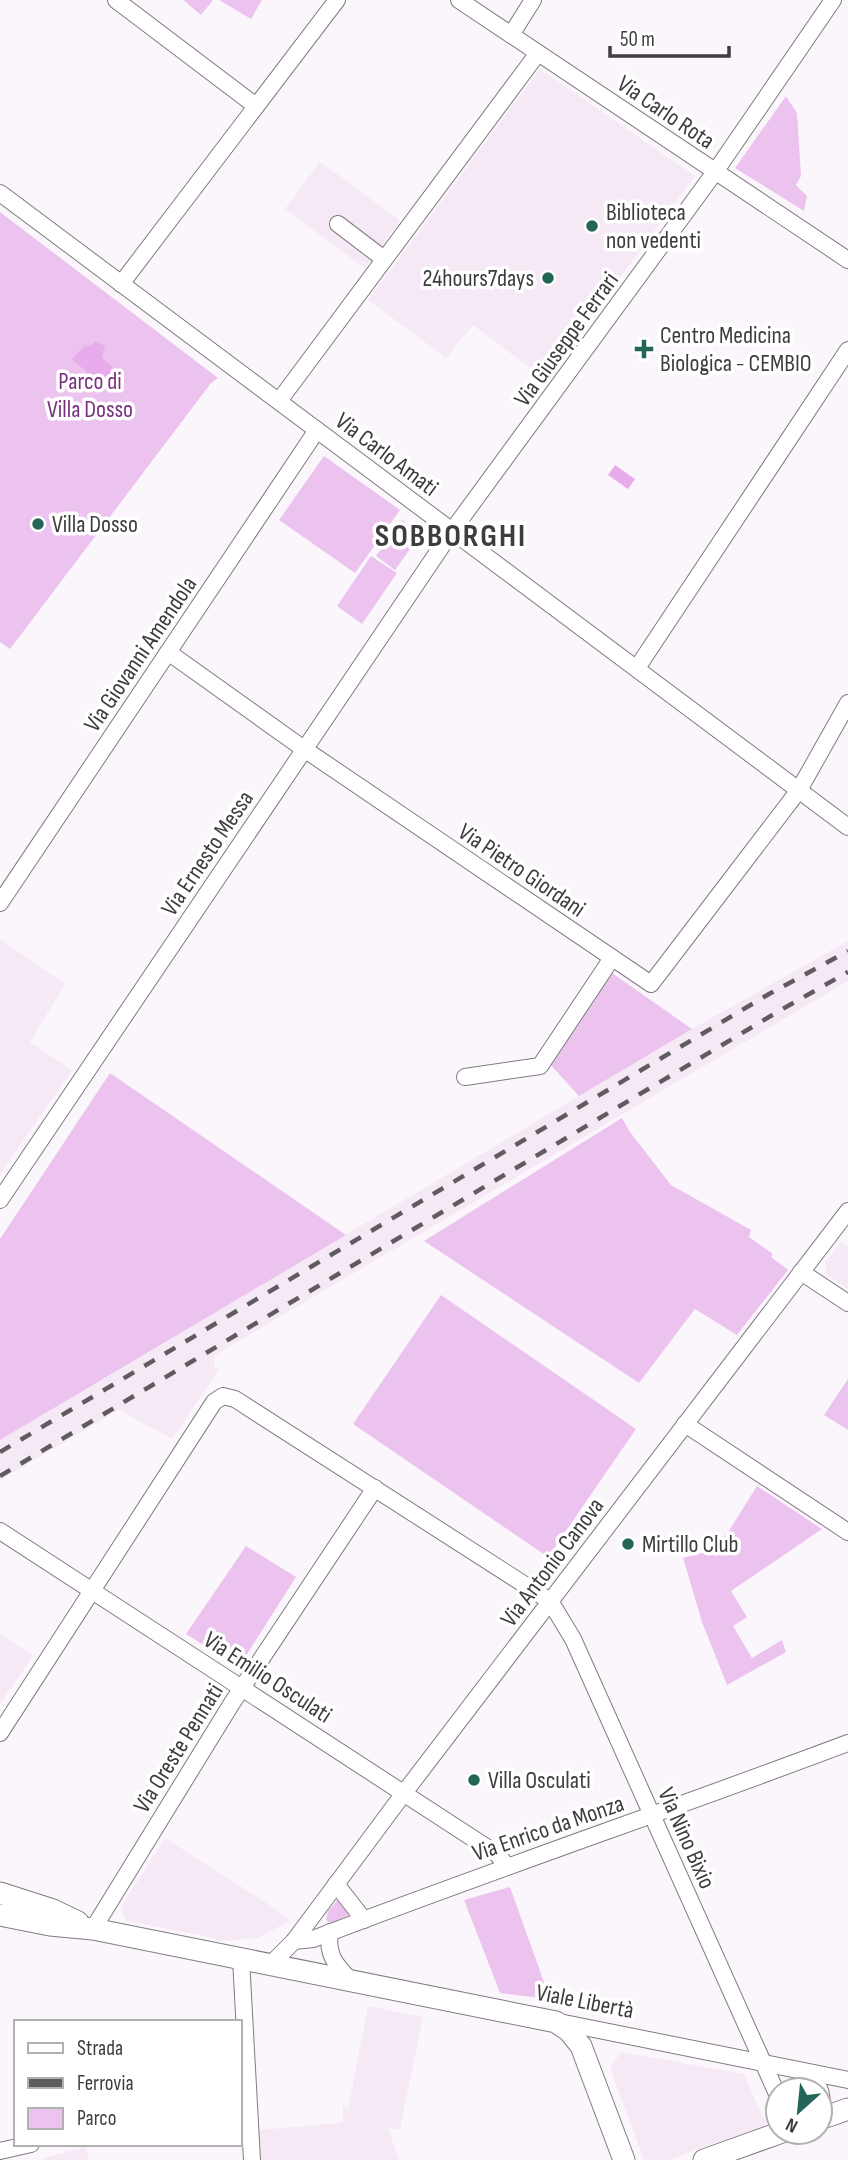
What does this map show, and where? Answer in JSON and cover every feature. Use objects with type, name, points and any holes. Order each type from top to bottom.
[{"type":"main road","name":"Viale Libertà","points":[[0,1893],[54,1910],[93,1929]]},
{"type":"main road","name":"Viale Libertà","points":[[0,1915],[50,1925],[93,1929],[556,2022]]},
{"type":"main road","points":[[556,2022],[569,2031],[581,2046],[624,2160]]},
{"type":"main road","points":[[704,2160],[764,2138]]},
{"type":"street","points":[[116,0],[256,106]]},
{"type":"street","points":[[121,284],[337,0]]},
{"type":"street","name":"Via Carlo Rota","points":[[458,0],[848,260]]},
{"type":"street","points":[[511,36],[533,0]]},
{"type":"street","name":"Via Giuseppe Ferrari","points":[[452,531],[715,172],[833,0]]},
{"type":"street","points":[[279,401],[538,53]]},
{"type":"street","name":"Via Carlo Amati","points":[[0,193],[848,827]]},
{"type":"street","points":[[338,225],[384,259]]},
{"type":"street","points":[[636,668],[848,350]]},
{"type":"street","name":"Via Giovanni Amendola","points":[[0,903],[317,430]]},
{"type":"street","name":"Via Ernesto Messa","points":[[0,1200],[452,531]]},
{"type":"street","name":"Via Pietro Giordani","points":[[168,652],[304,749],[651,984],[799,790]]},
{"type":"street","points":[[799,790],[848,703]]},
{"type":"street","points":[[465,1077],[540,1066],[612,958]]},
{"type":"street","name":"Via Antonio Canova","points":[[294,1941],[848,1211]]},
{"type":"street","points":[[801,1272],[848,1303]]},
{"type":"street","points":[[0,1733],[214,1402],[223,1396],[236,1399],[550,1601]]},
{"type":"street","points":[[685,1424],[848,1532]]},
{"type":"street","name":"Via Oreste Pennati","points":[[93,1929],[243,1687],[375,1488]]},
{"type":"street","name":"Via Emilio Osculati","points":[[0,1531],[497,1854],[507,1866]]},
{"type":"street","name":"Via Nino Bixio","points":[[550,1601],[573,1639],[769,2076]]},
{"type":"street","name":"Via Enrico da Monza","points":[[294,1941],[313,1939],[848,1743]]},
{"type":"street","points":[[336,1884],[364,1920]]},
{"type":"street","points":[[330,1932],[328,1946],[332,1957],[352,1982]]},
{"type":"street","points":[[270,1965],[294,1941]]},
{"type":"street","points":[[241,1959],[242,2020]]},
{"type":"street","name":"Viale Libertà","points":[[556,2022],[848,2080]]},
{"type":"street","points":[[242,2028],[243,2096],[253,2160]]},
{"type":"street","points":[[0,2151],[22,2146]]},
{"type":"shaded area","points":[[540,69],[695,176],[545,379],[473,325],[446,358],[368,300]]},
{"type":"shaded area","points":[[320,162],[400,220],[365,268],[285,209]]},
{"type":"shaded area","points":[[95,341],[105,346],[102,358],[115,369],[103,385],[99,382],[91,389],[87,386],[87,372],[72,359],[86,345],[90,347]]},
{"type":"shaded area","points":[[615,465],[635,479],[628,489],[608,475]]},
{"type":"shaded area","points":[[0,939],[65,984],[30,1042],[72,1070],[0,1174]]},
{"type":"shaded area","points":[[848,941],[848,981],[215,1355],[214,1366],[219,1370],[172,1439],[119,1410],[0,1480],[0,1440],[692,1029]]},
{"type":"shaded area","points":[[842,1242],[848,1246],[848,1289],[827,1275],[825,1262]]},
{"type":"shaded area","points":[[0,1633],[33,1656],[0,1704]]},
{"type":"shaded area","points":[[165,1838],[290,1921],[257,1938],[220,1941],[126,1921],[121,1907]]},
{"type":"shaded area","points":[[368,2006],[423,2017],[400,2129],[388,2128],[399,2160],[261,2160],[258,2130],[343,2123],[343,2104],[348,2110]]},
{"type":"shaded area","points":[[621,2052],[744,2074],[764,2126],[668,2160],[644,2160],[610,2068]]},
{"type":"shaded area","points":[[86,2147],[89,2160],[43,2158]]},
{"type":"green space","points":[[183,0],[213,0],[201,15]]},
{"type":"green space","points":[[219,0],[262,0],[251,19]]},
{"type":"green space","points":[[786,96],[797,113],[801,176],[796,185],[807,196],[804,211],[735,168]]},
{"type":"green space","name":"Parco di Villa Dosso","points":[[0,212],[218,378],[211,383],[10,649],[0,642]]},
{"type":"green space","points":[[324,456],[400,510],[355,573],[279,520]]},
{"type":"green space","points":[[402,520],[421,534],[395,570],[376,556]]},
{"type":"green space","points":[[371,556],[397,573],[362,624],[337,606]]},
{"type":"green space","points":[[612,973],[692,1029],[579,1096],[549,1063]]},
{"type":"green space","points":[[110,1073],[346,1235],[0,1440],[0,1239]]},
{"type":"green space","points":[[622,1118],[671,1185],[751,1230],[749,1237],[773,1254],[771,1257],[788,1270],[737,1335],[695,1309],[639,1383],[424,1241]]},
{"type":"green space","points":[[441,1295],[636,1429],[548,1557],[353,1424]]},
{"type":"green space","points":[[848,1379],[848,1430],[824,1415]]},
{"type":"green space","points":[[757,1486],[822,1529],[731,1591],[747,1617],[733,1626],[752,1658],[782,1640],[786,1652],[727,1685],[702,1622],[683,1558],[726,1546],[723,1537]]},
{"type":"green space","points":[[246,1546],[296,1577],[242,1662],[230,1662],[186,1634]]},
{"type":"green space","points":[[510,1887],[550,1999],[500,1993],[464,1900]]},
{"type":"green space","points":[[339,1898],[351,1914],[332,1923],[328,1922],[328,1911]]},
{"type":"railway","points":[[0,1452],[769,994],[848,951]]},
{"type":"railway","points":[[0,1476],[848,972]]},
{"type":"place","name":"Biblioteca non vedenti","points":[[592,226]]},
{"type":"place","name":"24hours7days","points":[[548,278]]},
{"type":"place","name":"Centro Medicina Biologica - CEMBIO","points":[[644,349]]},
{"type":"place","name":"Villa Dosso","points":[[38,524]]},
{"type":"place","name":"Mirtillo Club","points":[[628,1544]]},
{"type":"place","name":"Villa Osculati","points":[[474,1780]]},
{"type":"district","name":"SOBBORGHI","points":[[451,535]]}]
